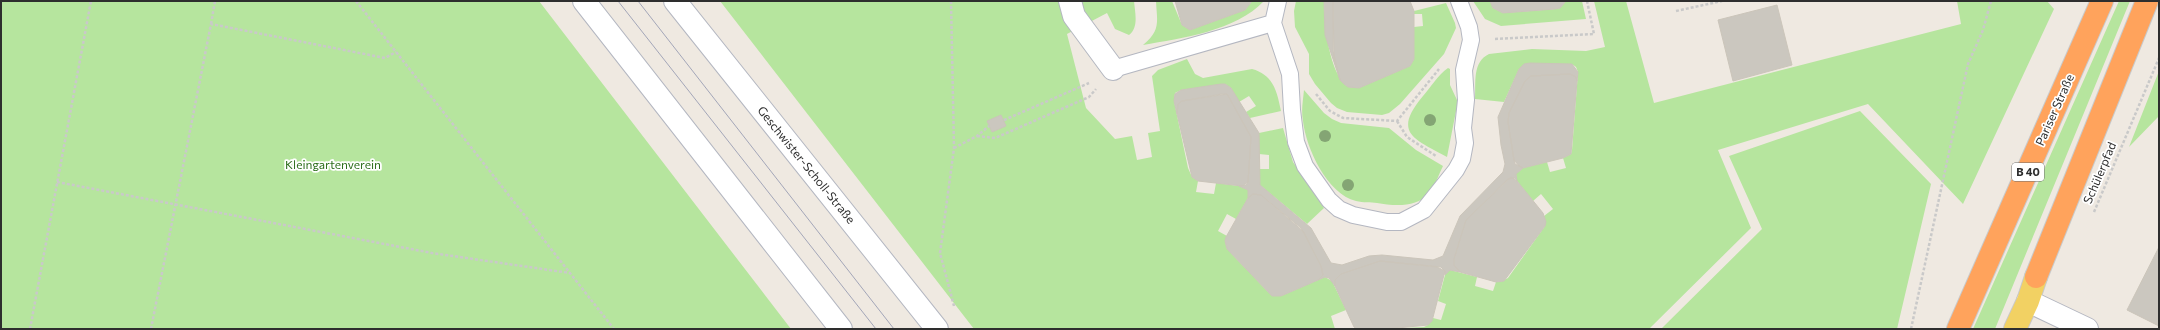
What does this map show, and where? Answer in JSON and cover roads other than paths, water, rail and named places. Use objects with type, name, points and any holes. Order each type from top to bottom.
[{"type":"highway","name":"Pariser Straße","points":[[1958,329],[2102,1]]},
{"type":"highway","points":[[2036,278],[2147,1]]},
{"type":"main road","points":[[584,1],[842,329]]},
{"type":"main road","name":"Geschwister-Scholl-Straße","points":[[675,1],[937,329]]},
{"type":"main road","points":[[1070,1],[1074,16],[1113,69]]},
{"type":"main road","points":[[2015,329],[2028,301],[2036,278]]},
{"type":"main road","points":[[2028,301],[2086,329]]},
{"type":"lane","points":[[1278,1],[1273,23],[1290,74],[1296,142],[1305,166],[1329,200],[1340,209],[1353,216],[1387,222],[1401,222],[1424,210],[1456,170],[1464,152],[1464,70],[1471,40],[1469,27],[1458,1]]},
{"type":"lane","points":[[1113,69],[1273,23]]},
{"type":"tram line","points":[[618,1],[876,329]]},
{"type":"tram line","points":[[638,1],[894,329]]},
{"type":"park label","name":"Kleingartenverein","points":[[333,165]]}]
